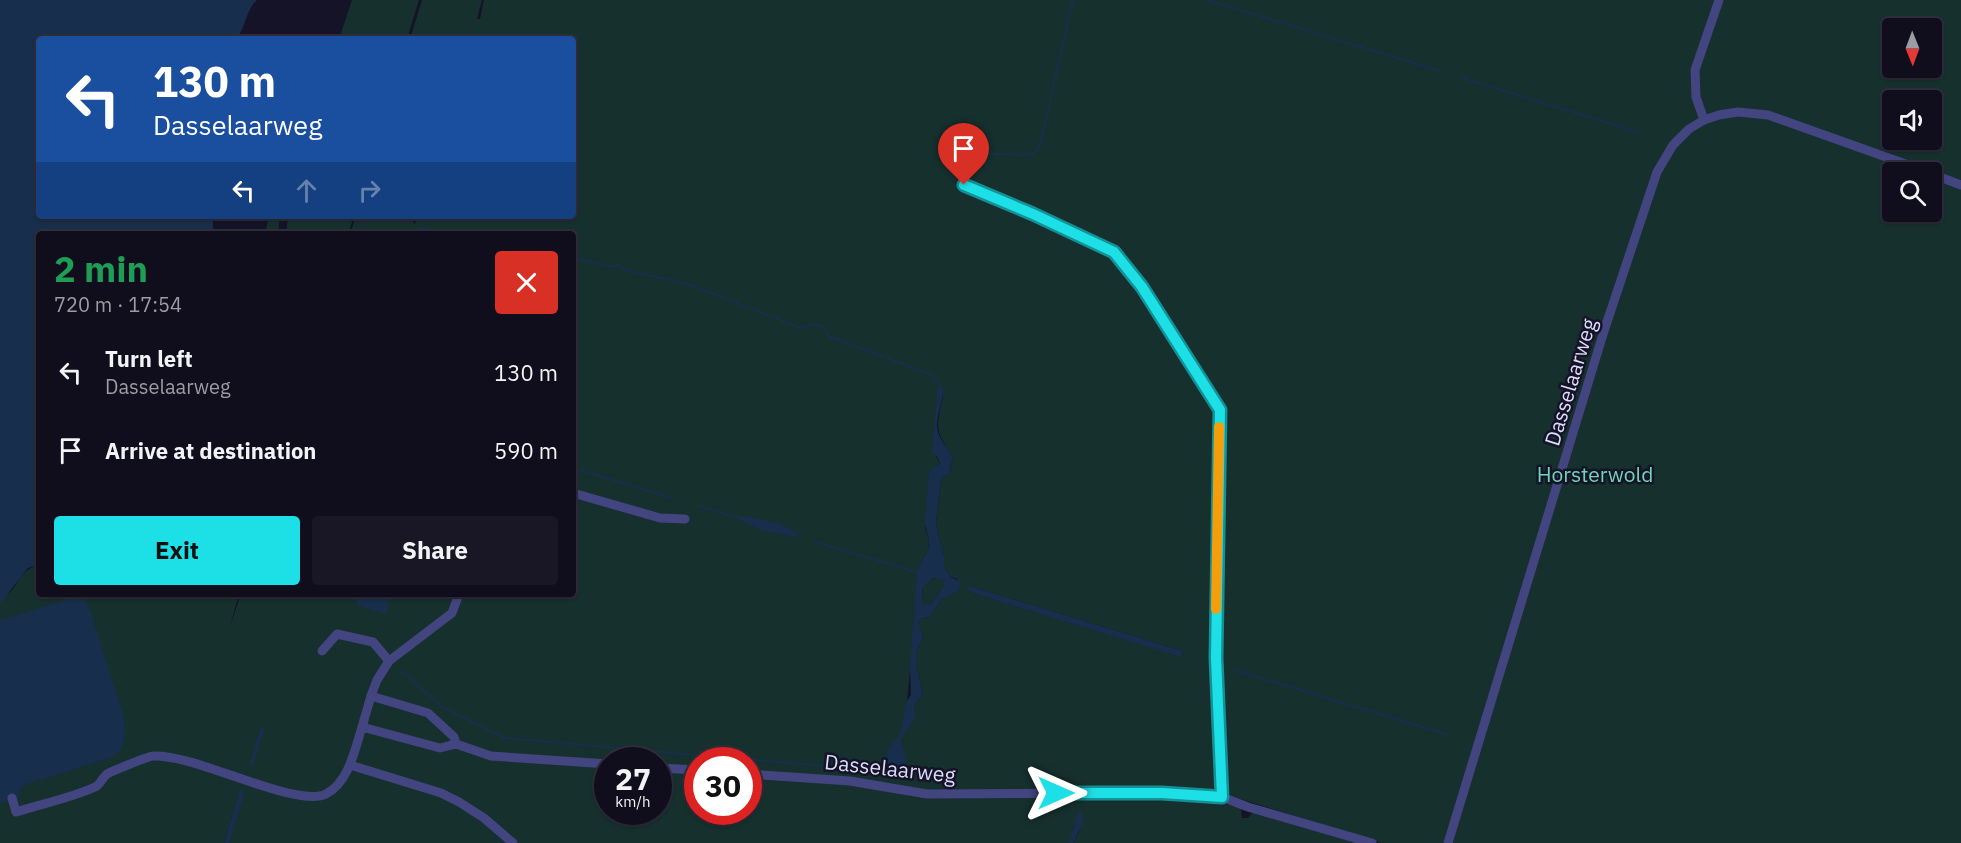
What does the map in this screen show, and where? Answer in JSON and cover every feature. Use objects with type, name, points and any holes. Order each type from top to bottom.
[{"type":"street","points":[[1704,120],[1696,97],[1695,70],[1719,0]]},
{"type":"street","name":"Dasselaarweg","points":[[1448,843],[1604,332],[1657,172],[1672,145],[1689,129],[1704,120],[1738,112],[1768,115],[1899,162]]},
{"type":"street","name":"Dasselaarweg","points":[[1942,177],[1961,184]]},
{"type":"street","points":[[964,185],[1114,252],[1142,287],[1220,410],[1216,658],[1222,797]]},
{"type":"street","points":[[576,494],[660,518],[685,519]]},
{"type":"street","points":[[12,798],[16,812],[97,786],[108,773],[155,755],[176,759],[282,791],[302,795],[327,794],[337,785],[351,765],[371,696],[377,680],[389,661],[452,613],[458,597]]},
{"type":"street","points":[[322,651],[337,634],[374,642],[389,661]]},
{"type":"street","points":[[371,696],[428,713],[454,737],[456,744]]},
{"type":"street","points":[[362,727],[440,748],[456,744],[491,756],[594,763]]},
{"type":"street","points":[[351,765],[441,793],[484,818],[513,843]]},
{"type":"street","name":"Dasselaarweg","points":[[762,775],[850,781],[927,794],[1162,793],[1222,797],[1248,807],[1372,843]]},
{"type":"green space","points":[[352,0],[419,0],[408,36],[340,36]]},
{"type":"green space","name":"Horsterwold","points":[[422,0],[482,0],[477,19],[480,19],[484,0],[1961,0],[1961,843],[1381,843],[1231,796],[1225,788],[1219,628],[1222,626],[1223,609],[1219,604],[1223,413],[1202,373],[1109,248],[1036,212],[1035,221],[1111,255],[1213,407],[1213,641],[1219,780],[1211,791],[1086,789],[1208,799],[1241,808],[1242,818],[1248,818],[1253,812],[1358,843],[1073,843],[1081,828],[1070,843],[228,843],[240,790],[224,843],[0,843],[0,598],[11,591],[26,572],[36,566],[36,597],[238,597],[230,626],[240,597],[576,597],[576,231],[351,231],[355,219],[414,219],[415,224],[416,219],[576,219],[576,36],[411,36]],"holes":[[[940,390],[943,396],[938,428],[942,440],[953,457],[949,474],[941,479],[936,522],[944,555],[944,566],[950,576],[957,579],[955,592],[942,599],[929,617],[922,618],[919,622],[923,638],[916,652],[916,664],[922,690],[921,698],[914,706],[915,716],[904,729],[922,560],[928,551],[929,539],[925,528],[934,469],[940,464],[934,452]],[[970,586],[1183,651],[1181,656],[975,594],[968,591]]]},
{"type":"green space","points":[[268,219],[280,219],[278,231],[266,231]]},
{"type":"green space","points":[[288,219],[353,219],[349,231],[286,231]]},
{"type":"green space","points":[[934,578],[944,581],[944,585],[930,605],[923,605],[922,587]]},
{"type":"water","points":[[0,0],[257,0],[250,8],[238,36],[36,36],[36,219],[213,219],[213,231],[36,231],[36,566],[28,568],[0,604]]},
{"type":"water","points":[[938,384],[943,388],[937,421],[938,432],[953,457],[949,474],[941,479],[936,522],[944,555],[944,566],[950,576],[961,583],[959,591],[942,599],[929,617],[922,618],[919,622],[923,638],[916,652],[916,664],[922,690],[921,698],[914,706],[916,716],[901,739],[907,767],[899,780],[859,769],[884,766],[888,748],[898,737],[902,727],[906,702],[911,695],[910,667],[917,572],[928,551],[929,539],[925,525],[929,471],[940,464],[932,451]],"holes":[[[933,578],[944,581],[944,585],[930,605],[923,605],[922,588]]]},
{"type":"water","points":[[732,516],[779,524],[800,537],[763,531]]},
{"type":"water","points":[[970,586],[1183,651],[1181,657],[975,594],[968,591]]},
{"type":"water","points":[[358,597],[386,597],[389,604],[386,614],[357,605]]},
{"type":"water","points":[[80,598],[86,602],[91,613],[124,718],[125,735],[122,746],[120,751],[112,757],[27,784],[19,790],[20,797],[0,803],[0,620]]},
{"type":"water","points":[[260,729],[265,729],[252,767],[249,766]]},
{"type":"water","points":[[240,789],[245,791],[229,843],[224,843]]},
{"type":"water","points":[[1078,812],[1082,812],[1083,823],[1073,843],[1069,843]]},
{"type":"waterway","points":[[965,153],[1026,155],[1034,153],[1040,145],[1073,0]]},
{"type":"waterway","points":[[1207,0],[1440,71]]},
{"type":"waterway","points":[[1462,78],[1641,133]]},
{"type":"waterway","points":[[419,228],[434,231]]},
{"type":"waterway","points":[[576,259],[615,267],[617,265],[625,270],[691,285],[801,328],[819,325],[825,328],[828,336],[930,374],[938,384]]},
{"type":"waterway","points":[[576,469],[672,498]]},
{"type":"waterway","points":[[699,506],[732,516]]},
{"type":"waterway","points":[[815,542],[917,572]]},
{"type":"waterway","points":[[1234,670],[1446,734]]},
{"type":"waterway","points":[[401,671],[441,706],[505,738],[859,769]]},
{"type":"slow traffic","points":[[1216,609],[1219,427]]},
{"type":"route","points":[[964,185],[1114,252],[1142,287],[1220,410],[1216,658],[1222,797],[1162,793],[1056,793]]}]
